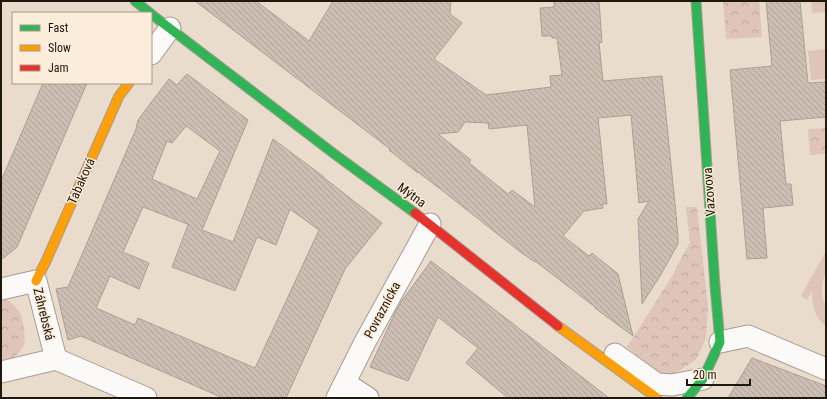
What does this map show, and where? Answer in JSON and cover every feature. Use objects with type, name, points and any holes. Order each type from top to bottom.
[{"type":"main road","name":"Mýtna","points":[[135,1],[150,12]]},
{"type":"main road","name":"Vazovova","points":[[687,398],[703,379],[720,342],[696,1]]},
{"type":"main road","name":"Mýtna","points":[[152,14],[336,156],[430,224],[560,327],[657,398]]},
{"type":"main road","name":"Tabaková","points":[[36,281],[119,96],[128,84]]},
{"type":"street","points":[[152,53],[170,28]]},
{"type":"street","name":"Povraznícka","points":[[341,390],[369,335],[430,224]]},
{"type":"street","name":"Záhrebská","points":[[1,289],[36,281],[56,359]]},
{"type":"street","points":[[560,327],[588,335],[657,384],[672,385],[703,379]]},
{"type":"street","points":[[720,342],[748,336],[826,369]]},
{"type":"street","points":[[1,372],[56,359],[146,398]]},
{"type":"street","points":[[341,390],[368,398]]},
{"type":"green space","points":[[723,1],[759,1],[762,37],[726,39]]},
{"type":"green space","points":[[811,1],[826,1],[826,12],[812,13]]},
{"type":"green space","points":[[826,49],[826,79],[811,80],[808,51]]},
{"type":"green space","points":[[826,128],[826,154],[810,155],[808,129]]},
{"type":"green space","points":[[686,207],[697,207],[708,306],[706,338],[696,360],[679,371],[668,375],[656,371],[627,347],[672,276],[690,242]]},
{"type":"green space","points":[[826,251],[826,272],[823,280],[822,296],[826,307],[826,326],[816,315],[814,310],[812,291],[807,300],[801,296]]},
{"type":"green space","points":[[1,297],[12,304],[20,313],[25,337],[24,344],[18,354],[12,359],[1,364]]},
{"type":"building","points":[[195,1],[256,1],[309,41],[333,1],[451,1],[450,14],[462,23],[434,59],[486,95],[551,87],[550,76],[562,75],[557,38],[552,38],[552,36],[542,36],[540,8],[554,7],[554,1],[599,1],[602,42],[599,43],[603,81],[662,76],[678,244],[642,304],[638,219],[649,201],[639,203],[631,115],[598,118],[607,204],[602,204],[603,208],[584,211],[563,236],[589,256],[592,253],[618,274],[633,336],[535,261],[519,251],[418,173],[389,150],[390,149]],"holes":[[[465,122],[488,123],[489,129],[527,125],[535,207],[512,190],[508,194],[469,163],[471,160],[438,134],[458,132]]]},
{"type":"building","points":[[766,1],[800,1],[808,83],[826,82],[826,117],[780,121],[786,184],[791,184],[793,205],[763,208],[767,258],[747,259],[730,70],[772,66]]},
{"type":"building","points":[[187,74],[248,120],[202,230],[233,242],[273,139],[382,223],[345,269],[286,398],[223,398],[81,336],[68,340],[56,289],[68,287],[136,129],[138,120],[169,79],[177,85]],"holes":[[[186,126],[220,151],[197,199],[152,179],[167,141],[172,143]],[[143,207],[190,225],[188,225],[172,267],[235,291],[257,237],[276,245],[290,209],[319,230],[255,368],[138,318],[135,325],[96,308],[110,276],[139,289],[149,263],[123,252]]]},
{"type":"building","points":[[43,84],[87,84],[17,247],[1,260],[1,181]]},
{"type":"building","points":[[431,261],[609,398],[508,398],[466,363],[478,348],[438,317],[408,381],[370,367],[401,302]]},
{"type":"building","points":[[752,358],[826,386],[826,398],[728,398]]},
{"type":"traffic: fast","points":[[135,1],[149,12]]},
{"type":"traffic: fast","points":[[687,398],[703,379],[720,342],[696,1]]},
{"type":"traffic: fast","points":[[152,15],[337,156],[415,213]]},
{"type":"traffic: slow","points":[[36,281],[119,96],[128,84]]},
{"type":"traffic: slow","points":[[558,326],[657,398]]},
{"type":"traffic: jam","points":[[415,213],[558,326]]}]
